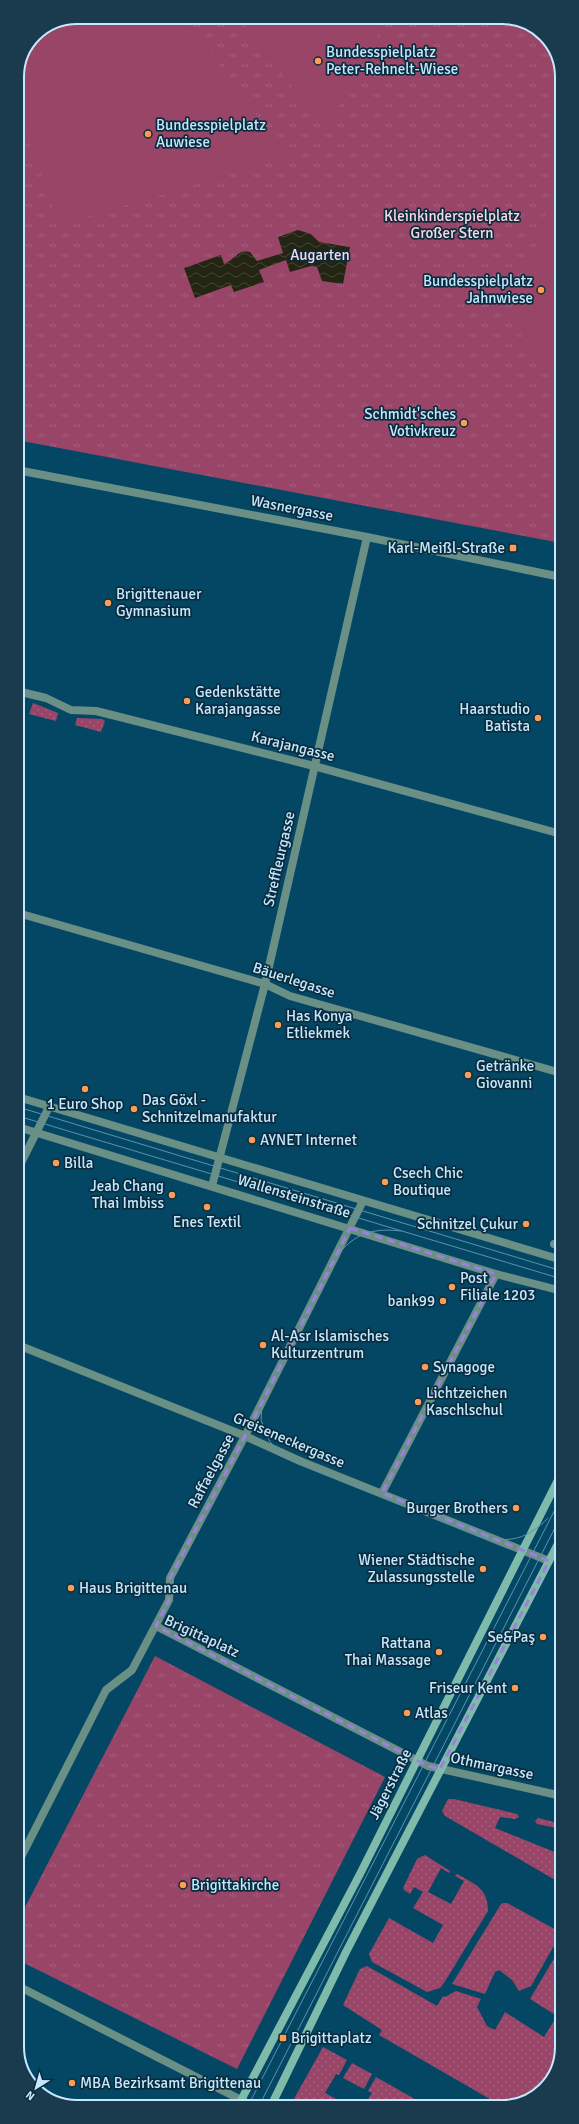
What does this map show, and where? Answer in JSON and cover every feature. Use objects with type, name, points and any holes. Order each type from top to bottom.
[{"type":"main road","name":"Jägerstraße","points":[[242,2100],[357,1880],[555,1486]]},
{"type":"main road","points":[[274,2100],[306,2033],[440,1769],[555,1549]]},
{"type":"street","name":"Wasnergasse","points":[[24,471],[555,575]]},
{"type":"street","name":"Streffleurgasse","points":[[212,1186],[265,984],[367,537]]},
{"type":"street","name":"Karajangasse","points":[[24,693],[46,698],[71,710],[96,710],[314,766],[555,832]]},
{"type":"street","name":"Bäuerlegasse","points":[[24,915],[265,984],[290,996],[555,1071]]},
{"type":"street","name":"Wallensteinstraße","points":[[24,1099],[555,1258]]},
{"type":"street","points":[[24,1158],[50,1107]]},
{"type":"street","name":"Wallensteinstraße","points":[[24,1129],[496,1274],[555,1290]]},
{"type":"street","name":"Raffaelgasse","points":[[156,1626],[170,1600],[170,1578],[245,1436],[363,1201]]},
{"type":"street","points":[[382,1493],[496,1274]]},
{"type":"street","name":"Greiseneckergasse","points":[[24,1346],[245,1436],[300,1461],[549,1561]]},
{"type":"street","name":"Brigittaplatz","points":[[24,1852],[106,1690],[132,1670],[156,1626],[418,1760]]},
{"type":"street","name":"Othmargasse","points":[[418,1760],[428,1766],[555,1794]]},
{"type":"street","points":[[24,1989],[234,2100]]},
{"type":"highlighted area","points":[[350,1228],[496,1274],[382,1493],[549,1561],[440,1769],[428,1766],[156,1626],[169,1600],[170,1578],[245,1436]]},
{"type":"green space","name":"Augarten","points":[[77,24],[505,24],[522,28],[537,37],[548,51],[554,67],[555,77],[555,542],[24,441],[24,77],[28,57],[40,40],[57,28]]},
{"type":"green space","name":"Bundesspielplatz Auwiese","points":[[188,24],[288,157],[60,225],[24,130],[25,67],[33,48],[48,33],[67,25]]},
{"type":"green space","name":"Bundesspielplatz Peter-Rehnelt-Wiese","points":[[244,24],[383,24],[332,120],[319,122]]},
{"type":"green space","name":"Bundesspielplatz Jahnwiese","points":[[555,186],[555,367],[539,364],[512,320]]},
{"type":"green space","points":[[33,703],[58,713],[56,721],[29,714]]},
{"type":"green space","points":[[77,718],[102,719],[105,721],[101,732],[75,725]]},
{"type":"green space","points":[[155,1656],[385,1777],[237,2069],[24,1963],[24,1909]]},
{"type":"green space","points":[[448,1799],[454,1799],[517,1814],[519,1817],[515,1819],[500,1817],[495,1828],[555,1852],[555,1880],[445,1816],[442,1811]]},
{"type":"green space","points":[[538,1818],[555,1822],[555,1828],[537,1824],[535,1821]]},
{"type":"green space","points":[[425,1855],[450,1871],[449,1873],[441,1868],[428,1892],[451,1904],[464,1881],[455,1876],[457,1874],[475,1884],[483,1892],[486,1897],[488,1911],[444,1983],[440,1988],[427,1992],[372,1962],[369,1954],[389,1918],[433,1943],[443,1925],[413,1908],[423,1892],[414,1887],[410,1894],[403,1888],[417,1859]]},
{"type":"green space","points":[[507,1903],[555,1929],[555,1944],[531,1986],[519,1991],[512,1980],[499,1970],[495,1972],[485,1994],[452,1984],[501,1904]]},
{"type":"green space","points":[[555,1957],[555,2015],[530,1999]]},
{"type":"green space","points":[[367,1966],[437,2006],[443,1996],[445,1997],[456,1991],[481,1999],[477,2007],[487,2026],[495,2030],[505,2012],[544,2037],[555,2019],[554,2057],[550,2070],[544,2079],[537,2087],[522,2096],[512,2099],[492,2100],[379,2035],[382,2030],[343,2005],[360,1969]]},
{"type":"green space","points":[[323,2047],[347,2060],[339,2075],[336,2074],[325,2093],[338,2100],[293,2100]]},
{"type":"green space","points":[[352,2063],[372,2074],[364,2089],[343,2078]]},
{"type":"green space","points":[[376,2077],[416,2100],[368,2100],[372,2093],[368,2091]]},
{"type":"water","points":[[298,230],[311,234],[319,242],[350,247],[343,284],[322,281],[317,267],[311,266],[290,272],[286,260],[259,270],[264,282],[234,292],[231,285],[195,298],[184,268],[221,255],[224,264],[239,253],[246,251],[250,252],[257,261],[283,253],[278,237]]},
{"type":"tram line","points":[[24,1109],[555,1269]]},
{"type":"tram line","points":[[24,1118],[555,1277]]},
{"type":"tram line","points":[[401,1231],[379,1230],[361,1235],[346,1246],[332,1262],[272,1377],[262,1402],[261,1420],[270,1442],[282,1454],[295,1461],[481,1536],[500,1540],[518,1538],[533,1531],[548,1518]]},
{"type":"tram line","points":[[251,2100],[555,1510]]},
{"type":"tram line","points":[[262,2100],[555,1528]]},
{"type":"place","name":"Bundesspielplatz Peter-Rehnelt-Wiese","points":[[318,61]]},
{"type":"place","name":"Bundesspielplatz Auwiese","points":[[148,134]]},
{"type":"place","name":"Bundesspielplatz Jahnwiese","points":[[541,290]]},
{"type":"place","name":"Schmidt'sches Votivkreuz","points":[[464,423]]},
{"type":"place","name":"Karl-Meißl-Straße","points":[[513,548]]},
{"type":"place","name":"Brigittenauer Gymnasium","points":[[108,603]]},
{"type":"place","name":"Gedenkstätte Karajangasse","points":[[187,701]]},
{"type":"place","name":"Haarstudio Batista","points":[[538,718]]},
{"type":"place","name":"Has Konya Etliekmek","points":[[278,1025]]},
{"type":"place","name":"Getränke Giovanni","points":[[468,1075]]},
{"type":"place","name":"1 Euro Shop","points":[[85,1089]]},
{"type":"place","name":"Das Göxl - Schnitzelmanufaktur","points":[[134,1109]]},
{"type":"place","name":"AYNET Internet","points":[[252,1140]]},
{"type":"place","name":"Billa","points":[[56,1163]]},
{"type":"place","name":"Csech Chic Boutique","points":[[385,1182]]},
{"type":"place","name":"Jeab Chang Thai Imbiss","points":[[172,1195]]},
{"type":"place","name":"Enes Textil","points":[[207,1207]]},
{"type":"place","name":"Schnitzel Çukur","points":[[526,1224]]},
{"type":"place","name":"Post Filiale 1203","points":[[452,1287]]},
{"type":"place","name":"bank99","points":[[443,1301]]},
{"type":"place","name":"Al-Asr Islamisches Kulturzentrum","points":[[263,1345]]},
{"type":"place","name":"Synagoge","points":[[425,1367]]},
{"type":"place","name":"Lichtzeichen Kaschlschul","points":[[418,1402]]},
{"type":"place","name":"Burger Brothers","points":[[516,1508]]},
{"type":"place","name":"Wiener Städtische Zulassungsstelle","points":[[483,1569]]},
{"type":"place","name":"Haus Brigittenau","points":[[71,1588]]},
{"type":"place","name":"Se&Paş","points":[[543,1637]]},
{"type":"place","name":"Rattana Thai Massage","points":[[439,1652]]},
{"type":"place","name":"Friseur Kent","points":[[515,1688]]},
{"type":"place","name":"Atlas","points":[[407,1713]]},
{"type":"place","name":"Brigittakirche","points":[[183,1885]]},
{"type":"place","name":"Brigittaplatz","points":[[283,2038]]},
{"type":"place","name":"MBA Bezirksamt Brigittenau","points":[[72,2083]]},
{"type":"park label","name":"Kleinkinderspielplatz Großer Stern","points":[[452,224]]}]
